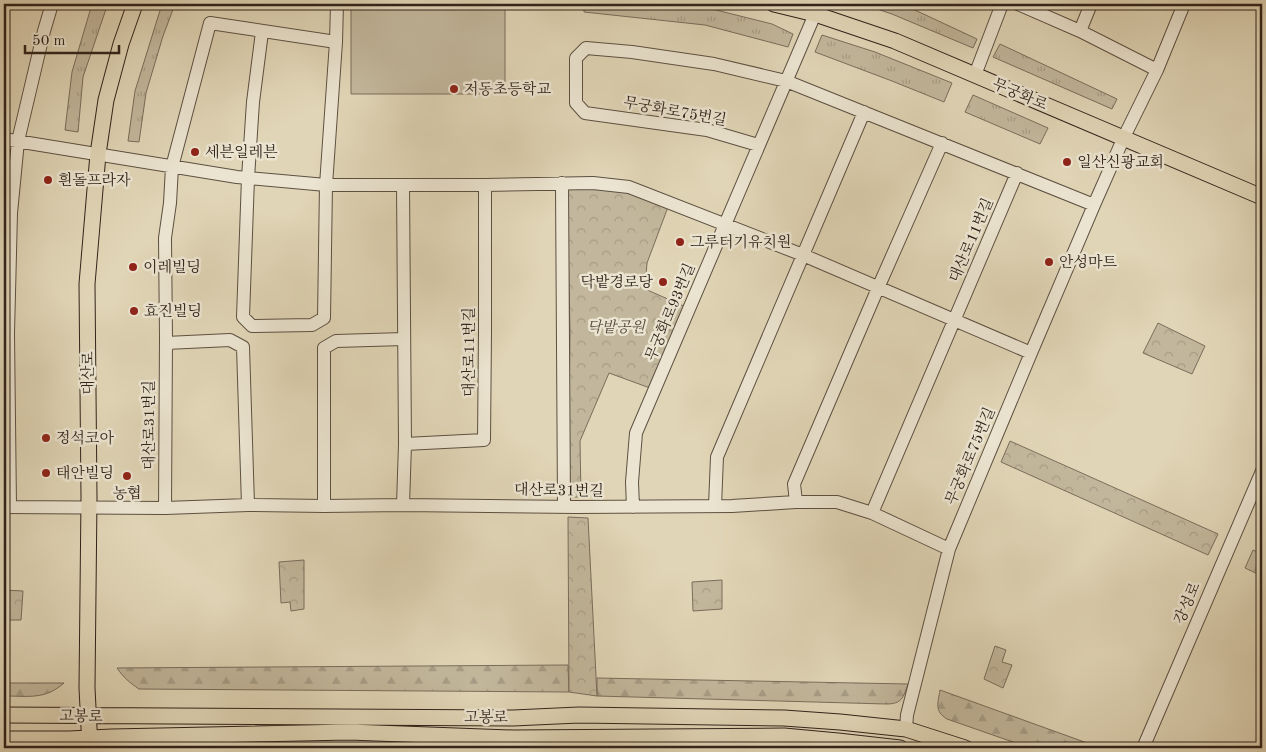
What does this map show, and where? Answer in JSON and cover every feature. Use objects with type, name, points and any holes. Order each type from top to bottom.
[{"type":"main road","name":"대산로","points":[[90,743],[87,688],[89,508],[87,284],[98,154],[106,100],[121,44],[135,4]]},
{"type":"main road","name":"무궁화로","points":[[774,4],[815,14],[895,41],[1262,197]]},
{"type":"main road","name":"고봉로","points":[[4,715],[513,718],[579,715],[784,718],[906,729],[966,748]]},
{"type":"main road","name":"고봉로","points":[[4,739],[69,739],[90,743],[349,732],[513,738],[784,736],[900,748]]},
{"type":"street","points":[[7,507],[6,325],[11,213],[18,141],[39,49],[52,4]]},
{"type":"street","points":[[262,32],[253,102],[243,318],[252,326],[312,325],[324,318],[326,185],[337,4]]},
{"type":"street","points":[[975,74],[1002,4]]},
{"type":"street","points":[[1018,4],[1080,31],[1157,70]]},
{"type":"street","points":[[1080,31],[1091,4]]},
{"type":"street","name":"무궁화로75번길","points":[[906,729],[907,715],[949,548],[1094,205],[1124,137],[1157,70],[1184,4]]},
{"type":"street","name":"무궁화로93번길","points":[[633,507],[632,482],[636,433],[815,14]]},
{"type":"street","points":[[248,505],[243,347],[230,340],[166,343],[165,238],[170,203],[172,167],[210,23],[336,42]]},
{"type":"street","name":"무궁화로75번길","points":[[758,146],[707,130],[585,113],[576,103],[576,58],[586,48],[632,52],[714,64],[786,81]]},
{"type":"street","points":[[786,81],[1094,205]]},
{"type":"street","points":[[715,506],[717,457],[864,112]]},
{"type":"street","points":[[4,139],[248,178],[326,185],[404,186],[593,183],[629,187],[803,255],[1031,353]]},
{"type":"street","points":[[796,502],[794,484],[942,143]]},
{"type":"street","name":"대산로11번길","points":[[872,513],[1017,173]]},
{"type":"street","points":[[562,184],[564,506]]},
{"type":"street","name":"대산로11번길","points":[[405,444],[484,440],[485,185]]},
{"type":"street","points":[[403,505],[405,444],[404,186]]},
{"type":"street","points":[[324,506],[324,348],[336,341],[404,339]]},
{"type":"street","name":"대산로31번길","points":[[165,508],[166,343]]},
{"type":"street","name":"강성로","points":[[1143,748],[1262,471]]},
{"type":"street","name":"대산로31번길","points":[[7,507],[165,508],[248,505],[633,507],[837,502],[872,513],[949,548]]},
{"type":"green space","points":[[92,4],[107,6],[83,77],[78,132],[65,130],[72,72]]},
{"type":"green space","points":[[162,4],[175,4],[146,93],[139,142],[128,141],[135,91]]},
{"type":"green space","points":[[584,4],[692,4],[772,24],[793,34],[788,47],[705,25],[584,12]]},
{"type":"green space","points":[[862,4],[902,4],[977,39],[973,48],[892,14]]},
{"type":"green space","points":[[351,5],[505,6],[505,94],[351,94]]},
{"type":"green space","points":[[822,35],[875,52],[952,83],[944,102],[815,52]]},
{"type":"green space","points":[[1000,44],[1117,99],[1112,109],[993,57]]},
{"type":"green space","points":[[973,95],[1048,128],[1040,144],[965,112]]},
{"type":"green space","name":"닥밭공원","points":[[601,189],[629,192],[668,207],[647,263],[645,289],[686,307],[650,388],[609,373],[580,441],[581,497],[568,497],[570,331],[567,190]]},
{"type":"green space","points":[[1158,323],[1205,346],[1192,374],[1143,353]]},
{"type":"green space","points":[[1010,441],[1218,534],[1208,555],[1001,462]]},
{"type":"green space","points":[[568,517],[588,518],[597,696],[569,692]]},
{"type":"green space","points":[[1253,550],[1262,554],[1262,576],[1245,568]]},
{"type":"green space","points":[[304,560],[304,609],[291,611],[290,602],[281,603],[279,562]]},
{"type":"green space","points":[[722,580],[722,609],[693,611],[692,582]]},
{"type":"green space","points":[[4,590],[23,591],[21,620],[4,620]]},
{"type":"green space","points":[[995,646],[1006,650],[1002,662],[1012,665],[1003,688],[984,679]]},
{"type":"green space","points":[[568,665],[569,692],[139,689],[127,680],[117,668]]},
{"type":"green space","points":[[597,678],[908,684],[905,693],[899,701],[886,704],[597,696]]},
{"type":"green space","points":[[4,683],[64,683],[43,695],[4,696]]},
{"type":"green space","points":[[940,690],[1101,748],[1030,748],[947,719],[939,710]]},
{"type":"place","name":"저동초등학교","points":[[454,89]]},
{"type":"place","name":"세븐일레븐","points":[[195,152]]},
{"type":"place","name":"일산신광교회","points":[[1067,162]]},
{"type":"place","name":"흰돌프라자","points":[[48,180]]},
{"type":"place","name":"그루터기유치원","points":[[680,242]]},
{"type":"place","name":"안성마트","points":[[1049,262]]},
{"type":"place","name":"이레빌딩","points":[[133,267]]},
{"type":"place","name":"닥밭경로당","points":[[663,282]]},
{"type":"place","name":"효진빌딩","points":[[134,311]]},
{"type":"place","name":"정석코아","points":[[46,438]]},
{"type":"place","name":"태안빌딩","points":[[46,473]]},
{"type":"place","name":"농협","points":[[127,476]]}]
